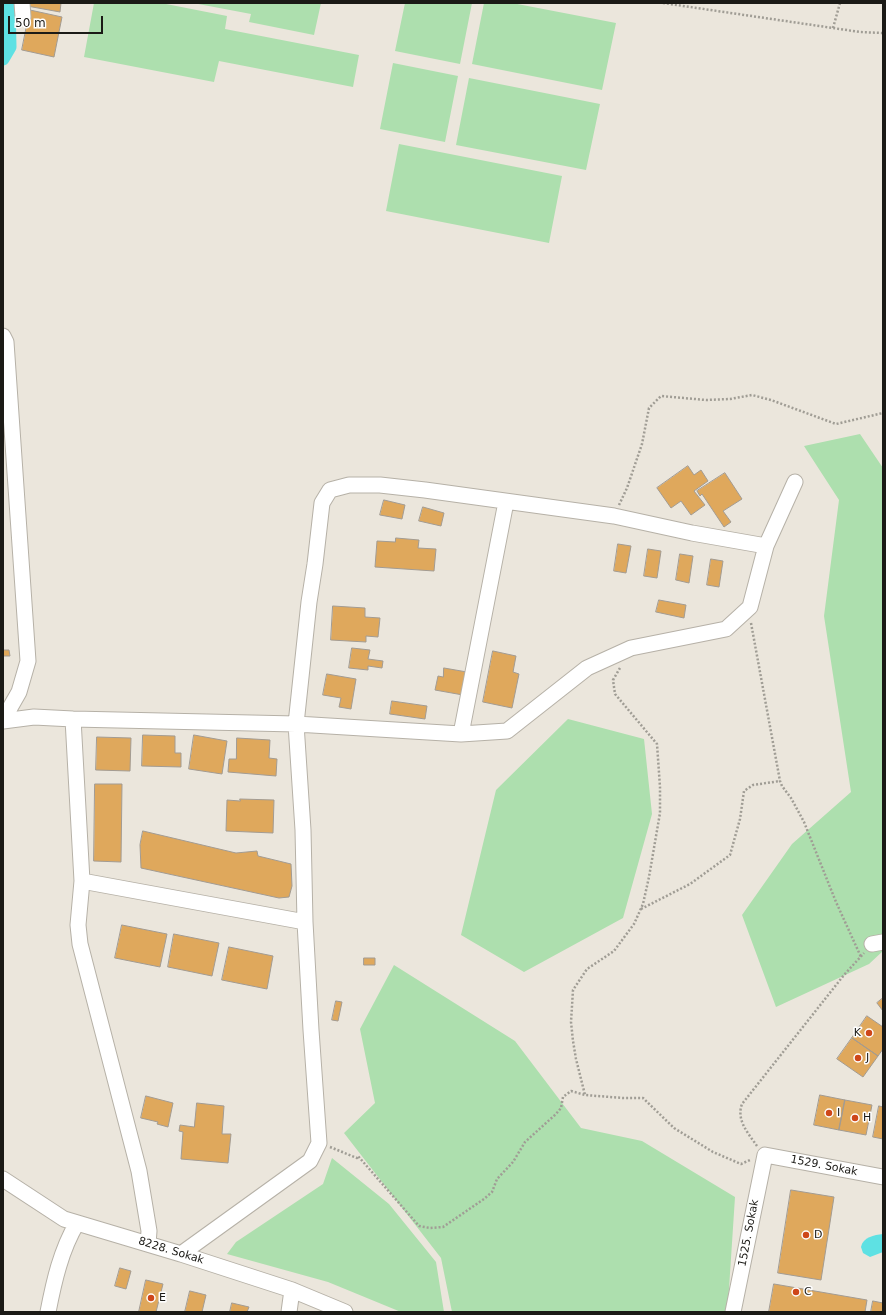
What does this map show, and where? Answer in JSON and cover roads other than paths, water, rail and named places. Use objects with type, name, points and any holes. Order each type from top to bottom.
[{"type":"street","points":[[3,336],[6,342],[28,661],[19,692],[3,720]]},
{"type":"street","points":[[3,720],[34,717],[296,724],[461,734],[507,731],[587,668],[631,648],[726,629],[750,607],[766,546],[795,482]]},
{"type":"street","points":[[181,1254],[310,1161],[319,1142],[305,922],[303,830],[296,724],[309,602],[322,503],[330,490],[349,485],[380,485],[425,490],[614,516],[692,533],[766,546]]},
{"type":"street","points":[[461,734],[506,502]]},
{"type":"street","points":[[73,719],[82,881],[78,925],[80,944],[139,1171],[149,1231],[148,1244]]},
{"type":"street","points":[[82,881],[305,922]]},
{"type":"street","name":"1529. Sokak","points":[[765,1155],[883,1177]]},
{"type":"street","name":"1525. Sokak","points":[[734,1312],[765,1155]]},
{"type":"street","name":"8228. Sokak","points":[[3,1180],[64,1218],[76,1223],[181,1254],[292,1290],[345,1312]]},
{"type":"street","points":[[48,1312],[59,1266],[68,1238],[76,1223]]},
{"type":"street","points":[[289,1312],[292,1290]]},
{"type":"water","points":[[883,1234],[883,1252],[870,1257],[863,1253],[861,1247],[866,1239]]},
{"type":"waterway","points":[[3,59],[10,47],[9,3]]},
{"type":"place","name":"K","points":[[869,1033]]},
{"type":"place","name":"J","points":[[858,1058]]},
{"type":"place","name":"I","points":[[829,1113]]},
{"type":"place","name":"H","points":[[855,1118]]},
{"type":"place","name":"D","points":[[806,1235]]},
{"type":"place","name":"C","points":[[796,1292]]},
{"type":"place","name":"E","points":[[151,1298]]}]
